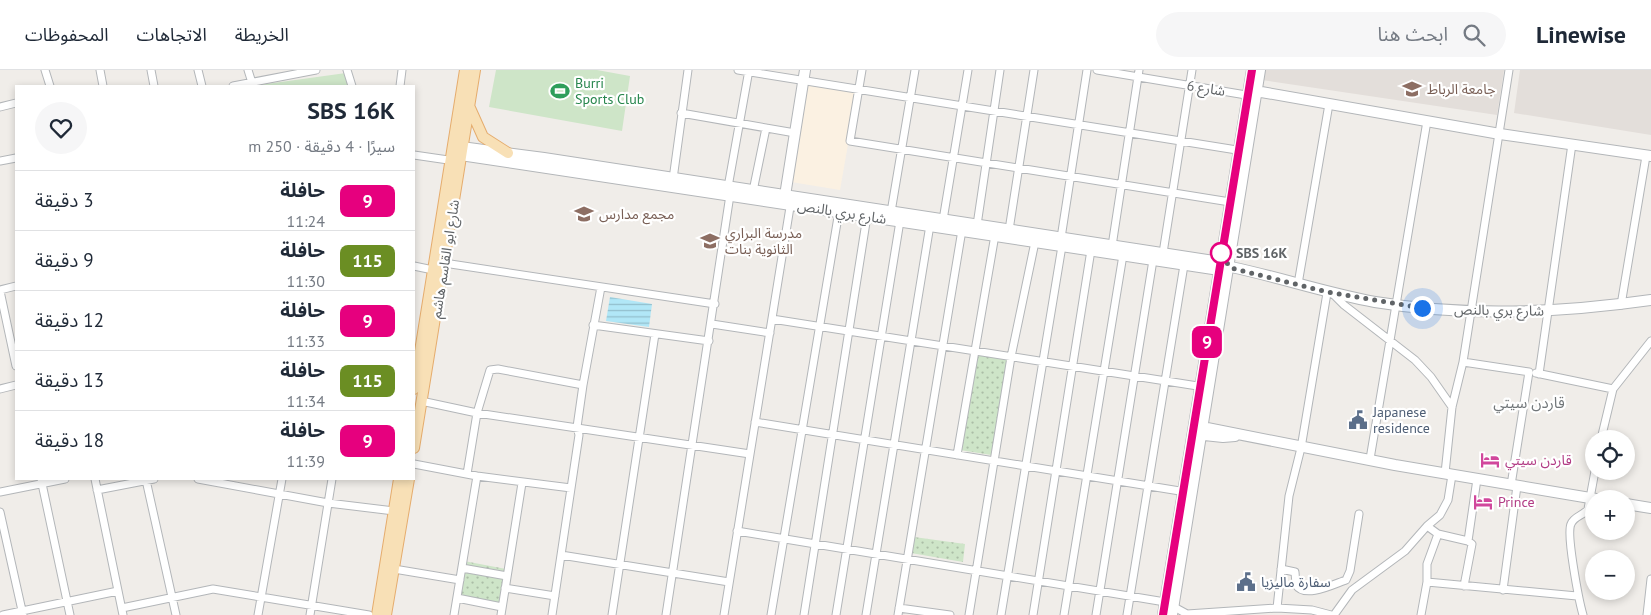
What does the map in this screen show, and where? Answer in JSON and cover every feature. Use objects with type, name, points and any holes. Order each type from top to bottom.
[{"type":"main road","name":"شارع ابو القاسم هاشم","points":[[415,441],[444,262],[465,70]]},
{"type":"main road","name":"شارع ابو القاسم هاشم","points":[[415,382],[433,270],[457,154],[469,107],[475,70]]},
{"type":"main road","points":[[787,200],[805,70]]},
{"type":"main road","points":[[1252,70],[1252,93]]},
{"type":"main road","points":[[1163,615],[1170,608],[1242,151],[1252,93],[1260,70]]},
{"type":"main road","points":[[1252,93],[1329,104],[1500,134],[1649,156]]},
{"type":"main road","points":[[469,107],[483,137],[508,152]]},
{"type":"main road","points":[[1225,267],[1230,202],[1242,151]]},
{"type":"main road","name":"شارع بري بالنص","points":[[457,154],[508,152],[673,179],[729,191],[754,191],[839,212],[1035,242],[1112,246],[1163,253],[1330,293],[1395,305],[1435,309],[1548,311],[1651,300]]},
{"type":"main road","name":"شارع بري بالنص","points":[[457,154],[787,200],[892,212],[1008,230],[1091,250],[1184,264],[1225,267]]},
{"type":"main road","points":[[1197,430],[1223,437],[1236,436],[1585,497]]},
{"type":"main road","points":[[1343,455],[1370,464],[1395,465]]},
{"type":"main road","points":[[377,615],[399,480]]},
{"type":"main road","points":[[386,615],[409,480]]},
{"type":"main road","points":[[1635,505],[1651,508]]},
{"type":"street","points":[[45,70],[50,85]]},
{"type":"street","points":[[100,70],[103,85]]},
{"type":"street","points":[[151,70],[154,85]]},
{"type":"street","points":[[198,70],[202,85]]},
{"type":"street","points":[[248,70],[252,85],[298,72],[316,70]]},
{"type":"street","points":[[348,70],[352,85]]},
{"type":"street","points":[[400,85],[402,70]]},
{"type":"street","points":[[673,179],[688,70]]},
{"type":"street","points":[[738,70],[803,82],[911,97],[993,112],[1242,151]]},
{"type":"street","points":[[862,70],[850,141],[1230,202]]},
{"type":"street","points":[[892,212],[915,70]]},
{"type":"street","points":[[943,220],[968,70]]},
{"type":"street","points":[[977,225],[1000,70]]},
{"type":"street","points":[[1008,230],[1034,70]]},
{"type":"street","points":[[1001,615],[1043,362],[1069,176],[1087,70]]},
{"type":"street","name":"شارع 6","points":[[1097,70],[1138,74],[1189,86],[1252,93]]},
{"type":"street","points":[[1163,253],[1192,70]]},
{"type":"street","points":[[737,531],[1130,596],[1191,614],[1277,608],[1312,610],[1333,615],[1352,590],[1405,552],[1445,508],[1452,407],[1463,362],[1509,70]]},
{"type":"street","points":[[666,615],[710,341],[729,191],[749,71]]},
{"type":"street","points":[[1112,246],[1138,74]]},
{"type":"street","points":[[0,107],[15,103]]},
{"type":"street","points":[[1298,284],[1329,104]]},
{"type":"street","points":[[681,113],[795,133]]},
{"type":"street","points":[[1370,459],[1427,121]]},
{"type":"street","points":[[754,191],[766,128]]},
{"type":"street","points":[[1539,374],[1572,144]]},
{"type":"street","points":[[415,155],[457,154]]},
{"type":"street","points":[[1621,304],[1649,156]]},
{"type":"street","points":[[0,161],[15,158]]},
{"type":"street","points":[[724,615],[770,333],[787,200]]},
{"type":"street","points":[[771,615],[782,538],[839,212]]},
{"type":"street","points":[[804,615],[834,435],[867,216]]},
{"type":"street","points":[[836,615],[900,221]]},
{"type":"street","points":[[866,615],[930,226]]},
{"type":"street","points":[[950,615],[899,611],[941,346],[962,230]]},
{"type":"street","points":[[957,455],[995,235]]},
{"type":"street","points":[[969,615],[1011,357],[1035,242]]},
{"type":"street","points":[[1033,615],[1091,250]]},
{"type":"street","points":[[1064,615],[1123,255]]},
{"type":"street","points":[[1096,615],[1153,260]]},
{"type":"street","points":[[444,262],[715,304]]},
{"type":"street","points":[[1127,615],[1184,264]]},
{"type":"street","points":[[415,266],[433,270]]},
{"type":"street","points":[[15,286],[0,290],[15,361]]},
{"type":"street","points":[[552,615],[579,434],[577,427],[583,385],[601,287]]},
{"type":"street","points":[[1330,293],[1425,369],[1452,407]]},
{"type":"street","points":[[1277,608],[1290,489],[1301,448],[1330,293]]},
{"type":"street","points":[[772,319],[1204,387]]},
{"type":"street","points":[[712,324],[770,333]]},
{"type":"street","points":[[593,325],[710,341]]},
{"type":"street","points":[[612,615],[655,334]]},
{"type":"street","points":[[1603,430],[1612,389],[1651,342]]},
{"type":"street","points":[[1463,362],[1528,372],[1612,389]]},
{"type":"street","points":[[467,474],[478,413],[490,370],[498,369],[583,385]]},
{"type":"street","points":[[1503,590],[1528,372]]},
{"type":"street","points":[[0,388],[15,385]]},
{"type":"street","points":[[421,401],[478,413],[750,454]]},
{"type":"street","points":[[755,422],[1187,493]]},
{"type":"street","points":[[415,464],[477,476],[570,488]]},
{"type":"street","points":[[454,615],[477,476]]},
{"type":"street","points":[[1468,541],[1477,479]]},
{"type":"street","points":[[0,492],[57,480]]},
{"type":"street","points":[[95,480],[123,612],[171,598],[213,589],[370,615]]},
{"type":"street","points":[[97,490],[146,480],[176,615]]},
{"type":"street","points":[[203,480],[328,503],[394,511]]},
{"type":"street","points":[[258,615],[282,480]]},
{"type":"street","points":[[310,615],[332,480]]},
{"type":"street","points":[[41,482],[70,615]]},
{"type":"street","points":[[457,598],[502,611],[522,482]]},
{"type":"street","points":[[1583,615],[1577,596],[1569,530],[1573,519],[1585,511]]},
{"type":"street","points":[[0,512],[22,613]]},
{"type":"street","points":[[1281,569],[1289,568],[1295,572],[1296,585],[1301,589],[1316,590],[1346,580],[1350,571],[1359,514]]},
{"type":"street","points":[[1427,526],[1438,534],[1468,541],[1472,544],[1464,586]]},
{"type":"street","points":[[1421,615],[1427,582],[1427,564],[1438,534]]},
{"type":"street","points":[[561,555],[729,582]]},
{"type":"street","points":[[462,568],[507,576]]},
{"type":"street","points":[[394,569],[460,580]]},
{"type":"street","points":[[1647,615],[1651,579]]},
{"type":"street","points":[[1427,582],[1577,596]]},
{"type":"street","points":[[505,588],[554,596]]},
{"type":"street","points":[[2,615],[22,613],[118,591]]},
{"type":"shaded area","name":"جامعة الرباط","points":[[1264,70],[1504,70],[1497,115],[1262,80]]},
{"type":"shaded area","points":[[1520,70],[1651,70],[1651,135],[1514,113]]},
{"type":"shaded area","points":[[805,85],[857,93],[840,190],[791,182]]},
{"type":"green space","name":"Burri Sports Club","points":[[496,70],[597,70],[630,76],[622,131],[489,107]]},
{"type":"green space","points":[[346,73],[349,85],[259,85]]},
{"type":"green space","points":[[976,353],[1008,359],[991,455],[960,450]]},
{"type":"green space","points":[[914,537],[965,544],[963,562],[911,553]]},
{"type":"green space","points":[[464,561],[506,569],[500,605],[457,597]]},
{"type":"water","points":[[610,297],[652,304],[649,327],[606,321]]},
{"type":"bus line","name":"9","points":[[1163,615],[1252,70]]},
{"type":"place","name":"جامعة الرباط","points":[[1412,89]]},
{"type":"place","name":"Burri Sports Club","points":[[560,91]]},
{"type":"place","name":"مجمع مدارس","points":[[584,214]]},
{"type":"place","name":"مدرسة البراري الثانوية بنات","points":[[710,241]]},
{"type":"place","name":"SBS 16K","points":[[1221,253]]},
{"type":"place","name":"Japanese residence","points":[[1358,420]]},
{"type":"place","name":"قاردن سيتي","points":[[1490,460]]},
{"type":"place","name":"Prince","points":[[1483,502]]},
{"type":"place","name":"سفارة ماليزيا","points":[[1246,582]]},
{"type":"district","name":"قاردن سيتي","points":[[1529,402]]},
{"type":"route","points":[[1221,253],[1222,248],[1220,262],[1227,263],[1231,268],[1267,275],[1327,292],[1374,302],[1422,308]]}]
